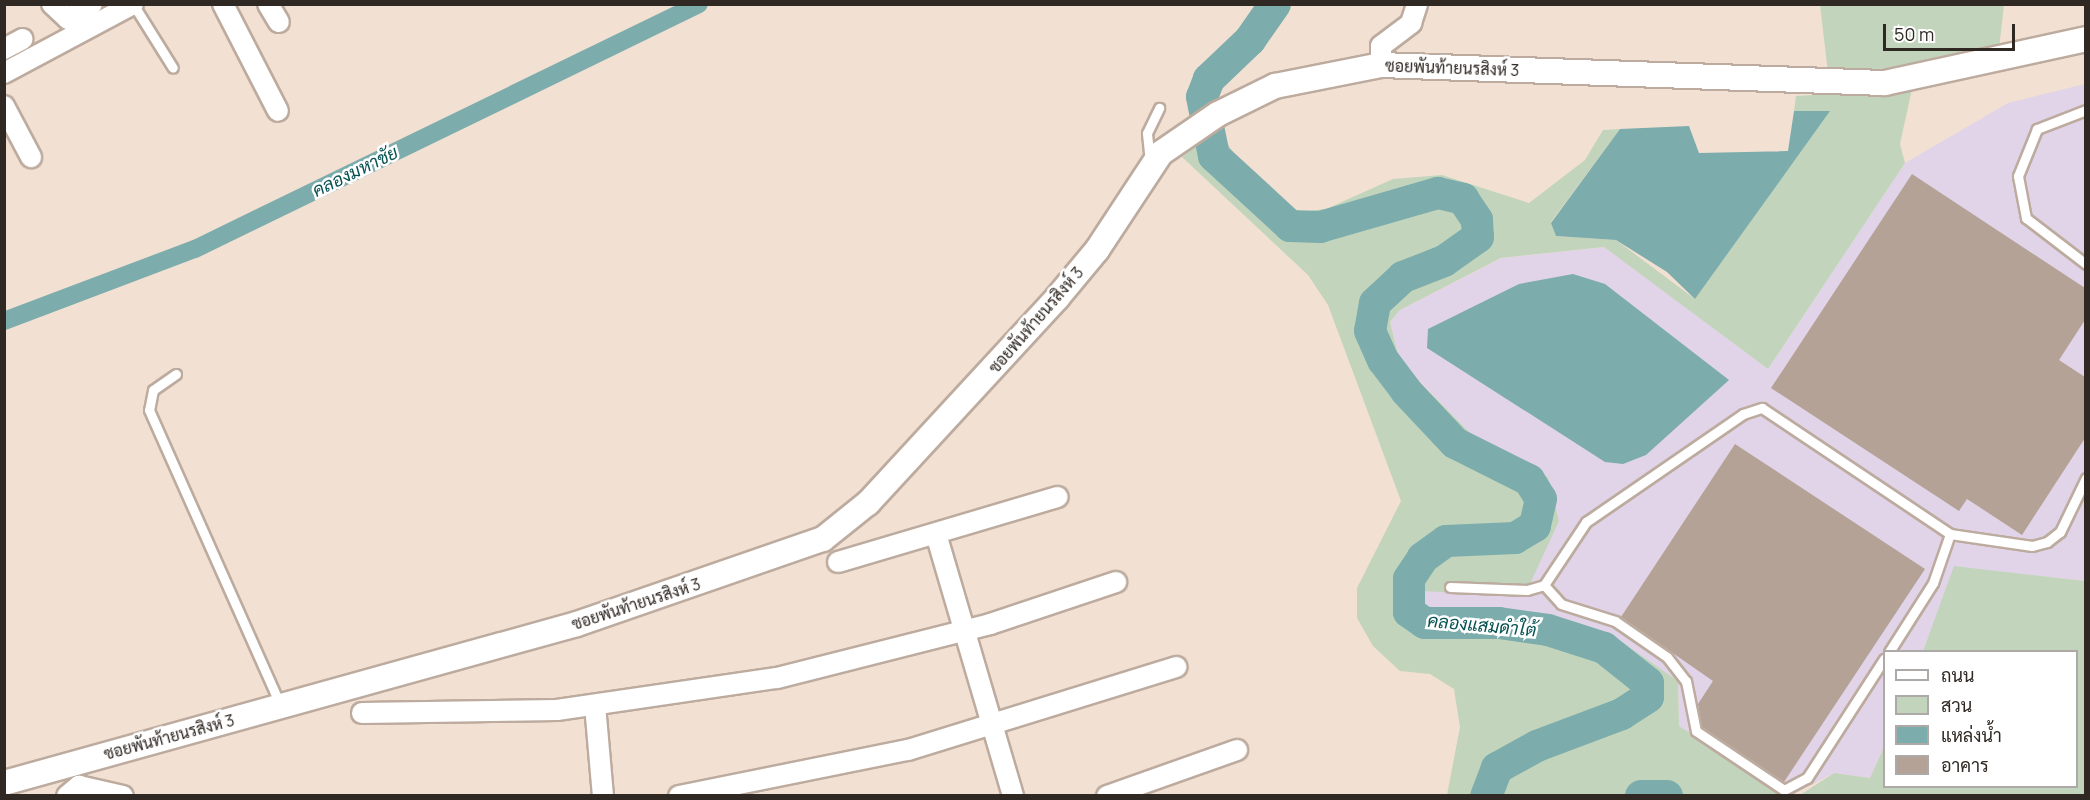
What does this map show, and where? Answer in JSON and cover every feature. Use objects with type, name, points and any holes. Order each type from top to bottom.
[{"type":"street","points":[[52,4],[68,19],[92,4]]},
{"type":"street","points":[[4,73],[133,4]]},
{"type":"street","points":[[223,4],[278,111]]},
{"type":"street","points":[[268,4],[279,22]]},
{"type":"street","points":[[1381,65],[1381,46],[1411,23],[1417,4]]},
{"type":"street","points":[[4,49],[23,39]]},
{"type":"street","name":"ซอยพันท้ายนรสิงห์ 3","points":[[4,783],[577,624],[823,539],[868,503],[1057,298],[1097,250],[1151,165],[1179,138],[1218,114],[1275,86],[1381,65],[1885,83],[2085,39]]},
{"type":"street","points":[[4,106],[31,157]]},
{"type":"street","points":[[838,562],[1058,497]]},
{"type":"street","points":[[936,534],[1012,795]]},
{"type":"street","points":[[362,713],[513,713],[595,705],[777,678],[964,631],[1116,582]]},
{"type":"street","points":[[680,795],[842,766],[992,726],[1176,667]]},
{"type":"street","points":[[595,705],[603,795]]},
{"type":"street","points":[[1107,795],[1237,750]]},
{"type":"street","points":[[67,795],[79,786],[123,795]]},
{"type":"lane","points":[[133,4],[173,68]]},
{"type":"lane","points":[[1151,165],[1147,133],[1160,108]]},
{"type":"lane","points":[[2085,110],[2037,129],[2018,176],[2026,218],[2085,264]]},
{"type":"lane","points":[[176,374],[153,390],[149,410],[282,706]]},
{"type":"lane","points":[[1450,587],[1527,590],[1544,585],[1586,522],[1743,414],[1762,408],[1950,534],[2032,546],[2047,542],[2060,532],[2085,478]]},
{"type":"lane","points":[[1890,650],[1934,583],[1950,534]]},
{"type":"lane","points":[[1544,585],[1561,604],[1615,621],[1667,657],[1686,681],[1696,731],[1784,790],[1807,778],[1883,660]]},
{"type":"shaded area","points":[[2085,84],[2086,581],[1954,567],[1923,650],[1883,650],[1883,749],[1870,778],[1834,773],[1792,795],[1679,726],[1678,681],[1527,614],[1527,630],[1423,633],[1422,591],[1542,551],[1559,521],[1548,477],[1485,448],[1400,361],[1390,322],[1400,310],[1502,258],[1605,247],[1768,369],[1905,163],[2008,103]]},
{"type":"green space","points":[[1820,5],[2004,5],[1999,49],[1945,64],[1828,73]]},
{"type":"green space","points":[[1912,89],[1900,144],[1905,163],[1768,369],[1604,247],[1501,258],[1400,310],[1390,322],[1400,362],[1485,448],[1548,477],[1559,521],[1524,597],[1423,591],[1423,633],[1527,630],[1527,613],[1622,642],[1678,681],[1679,726],[1792,795],[1447,795],[1460,727],[1454,689],[1430,674],[1400,671],[1373,646],[1357,618],[1357,588],[1401,501],[1328,305],[1308,275],[1182,157],[1219,129],[1246,175],[1289,213],[1326,209],[1393,179],[1442,175],[1529,203],[1585,160],[1603,130],[1620,129],[1551,222],[1556,236],[1616,240],[1695,299],[1829,111],[1794,111],[1796,96]]},
{"type":"green space","points":[[1954,566],[2085,581],[2085,795],[1800,795],[1834,773],[1870,778],[1883,749],[1883,788],[2078,788],[2078,650],[1923,650]]},
{"type":"water","points":[[1794,111],[1830,111],[1695,299],[1667,272],[1616,240],[1556,236],[1551,223],[1620,129],[1689,126],[1699,153],[1788,151]]},
{"type":"water","points":[[1573,274],[1605,284],[1729,380],[1646,455],[1623,464],[1605,462],[1427,348],[1428,329],[1519,284]]},
{"type":"building","points":[[1912,174],[2085,288],[2085,320],[2059,360],[2085,377],[2085,438],[2022,535],[1967,499],[1959,511],[1771,388]]},
{"type":"building","points":[[1735,444],[1925,569],[1784,782],[1702,727],[1698,704],[1713,681],[1621,617]]},
{"type":"waterway","name":"คลองมหาชัย","points":[[4,321],[195,249],[699,4]]},
{"type":"waterway","name":"คลองแสมดำใต้","points":[[1275,4],[1250,40],[1209,79],[1202,97],[1214,156],[1290,226],[1320,227],[1438,193],[1463,199],[1477,220],[1478,237],[1444,261],[1403,277],[1375,303],[1370,331],[1383,360],[1406,391],[1455,443],[1529,480],[1541,499],[1535,526],[1515,538],[1446,541],[1423,558],[1409,579],[1409,612],[1425,623],[1499,623],[1548,630],[1604,648],[1648,683],[1648,697],[1622,714],[1537,746],[1497,768],[1486,796]]},
{"type":"waterway","name":"คลองแสมดำใต้","points":[[1641,796],[1667,796]]}]
